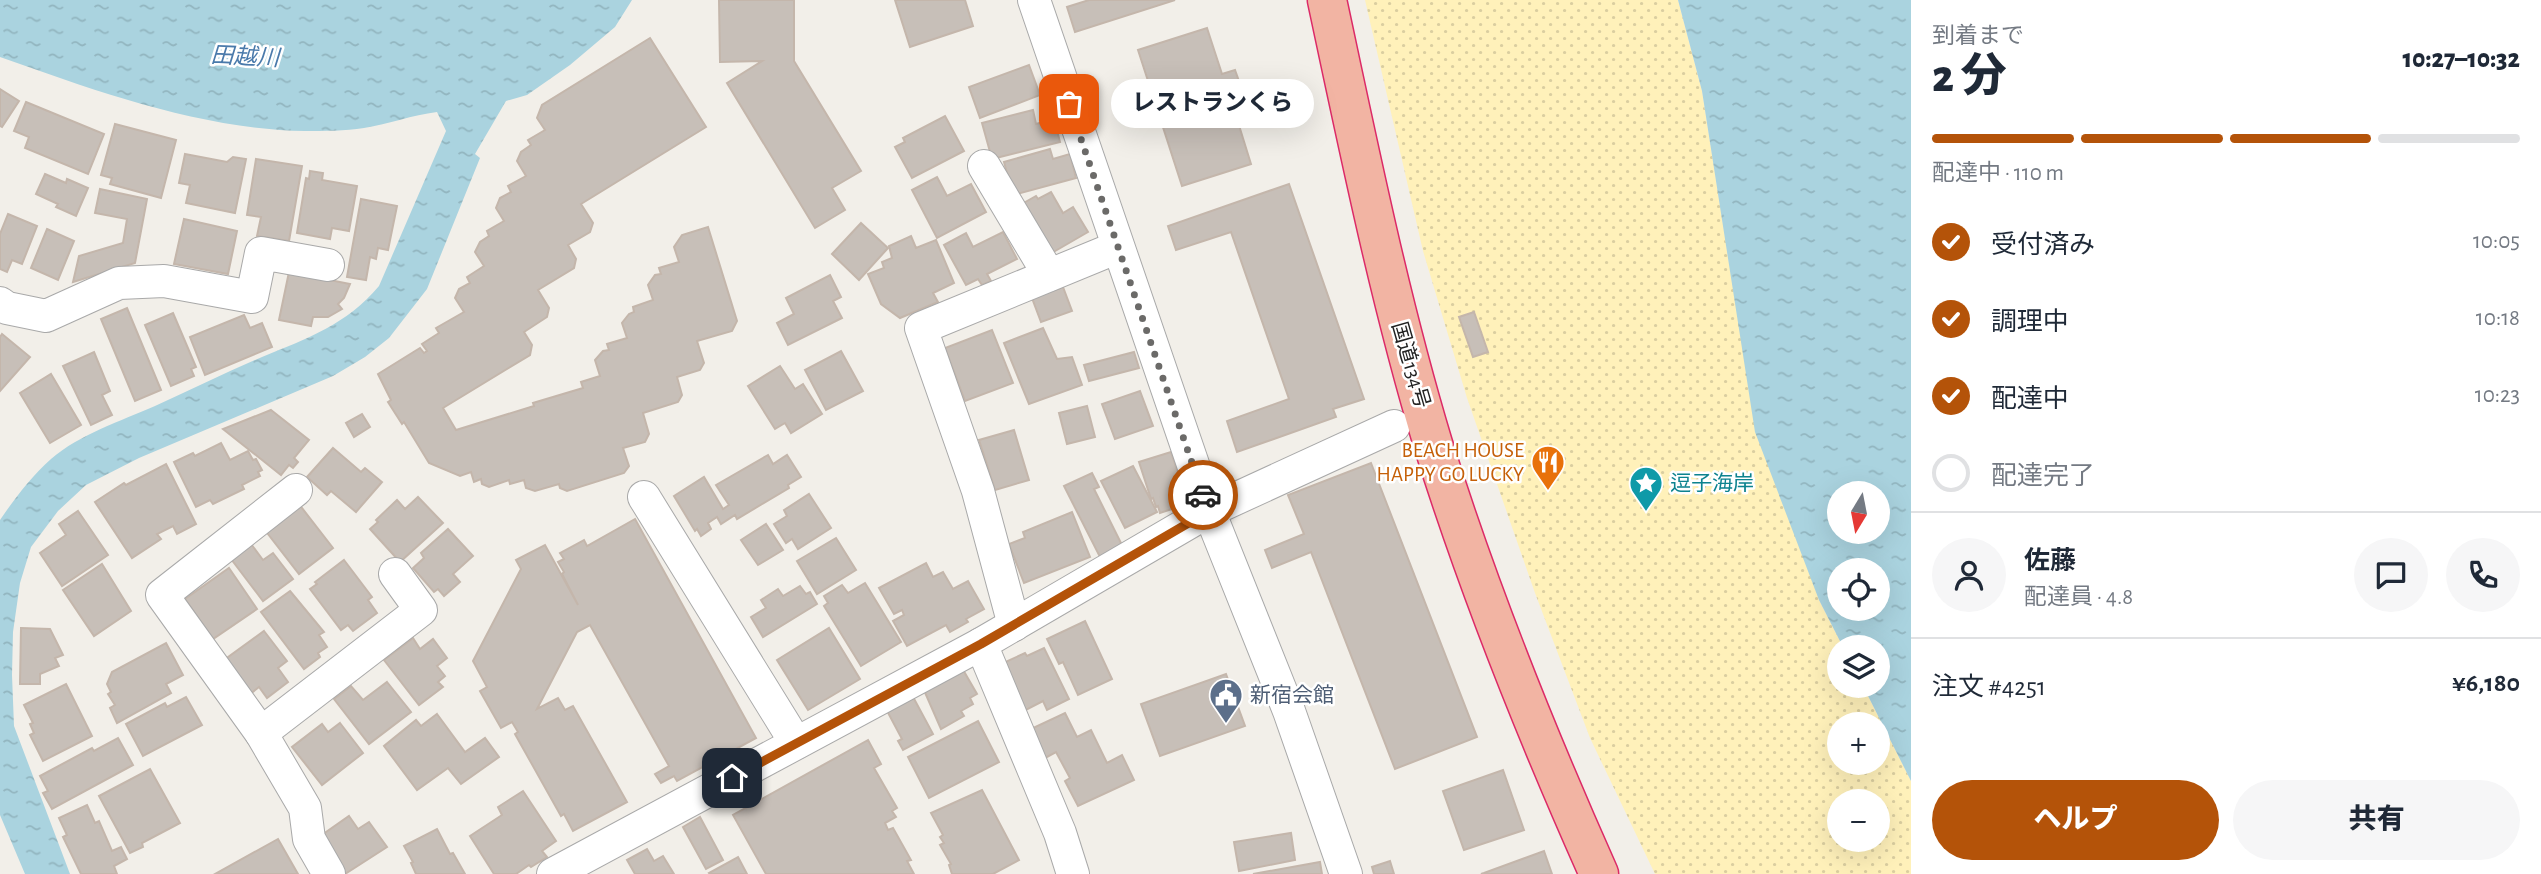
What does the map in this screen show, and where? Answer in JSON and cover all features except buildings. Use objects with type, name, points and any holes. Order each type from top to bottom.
[{"type":"highway","name":"国道134号","points":[[1327,0],[1398,318],[1433,443],[1510,666],[1599,874]]},
{"type":"street","points":[[1034,0],[1209,511],[1289,711],[1346,874]]},
{"type":"street","points":[[984,166],[1049,275]]},
{"type":"street","points":[[1014,625],[978,491],[921,328],[1118,247]]},
{"type":"street","points":[[2,308],[46,316],[119,283],[164,281],[252,297],[261,253],[328,265]]},
{"type":"street","points":[[553,874],[981,644],[1209,511],[1394,426]]},
{"type":"street","points":[[296,490],[162,595],[261,733],[305,808],[309,839],[329,874]]},
{"type":"street","points":[[644,497],[796,743]]},
{"type":"street","points":[[261,733],[421,610],[395,574]]},
{"type":"street","points":[[981,644],[1059,833],[1073,874]]},
{"type":"sand","name":"逗子海岸","points":[[1365,0],[1678,0],[1702,91],[1738,319],[1819,600],[1827,621],[1830,621],[1837,635],[1827,635],[1827,698],[1869,698],[1876,712],[1827,712],[1827,775],[1890,775],[1890,739],[1911,781],[1911,874],[1655,874],[1590,738],[1535,593],[1467,398],[1423,251]]},
{"type":"water","name":"田越川","points":[[0,0],[632,0],[615,27],[570,65],[527,95],[506,101],[475,154],[480,158],[427,289],[389,338],[365,357],[333,376],[139,458],[86,485],[58,511],[31,547],[20,583],[13,632],[14,726],[70,874],[25,874],[0,815],[0,520],[37,473],[75,442],[311,336],[353,311],[379,286],[446,131],[437,112],[364,128],[305,131],[266,129],[188,116],[112,95],[0,57]]},
{"type":"water","points":[[1678,0],[1911,0],[1911,781],[1890,739],[1890,712],[1876,712],[1869,698],[1890,698],[1890,635],[1837,635],[1830,621],[1890,621],[1890,558],[1827,558],[1827,616],[1755,432],[1702,91]]},
{"type":"way so far","points":[[1069,104],[1203,495]]},
{"type":"place","name":"レストランくら","points":[[1069,104]]},
{"type":"place","name":"BEACH HOUSE HAPPY GO LUCKY","points":[[1548,492]]},
{"type":"place","name":"逗子海岸","points":[[1646,513]]},
{"type":"place","name":"新宿会館","points":[[1226,725]]},
{"type":"route","points":[[732,778],[981,644],[1209,511],[1203,495]]}]
